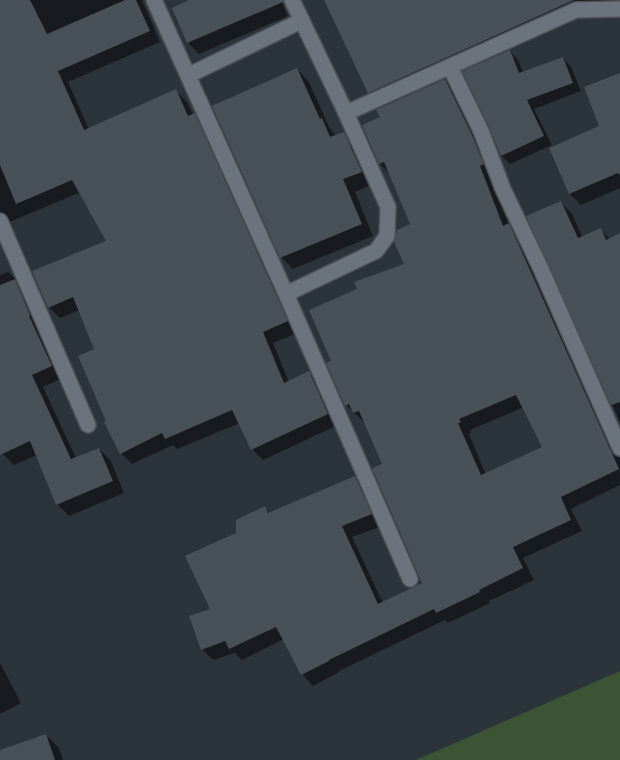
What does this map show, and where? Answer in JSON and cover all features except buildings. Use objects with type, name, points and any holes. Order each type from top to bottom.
[{"type":"street","points":[[154,0],[286,294],[410,579]]},
{"type":"street","points":[[286,294],[376,251],[387,236],[388,207],[292,0]]},
{"type":"street","points":[[346,113],[576,10],[620,9]]},
{"type":"street","points":[[189,75],[301,21]]},
{"type":"street","points":[[450,66],[481,131],[503,189],[541,269],[620,448]]},
{"type":"street","points":[[0,222],[88,425]]},
{"type":"green space","points":[[620,671],[620,760],[416,760]]}]
